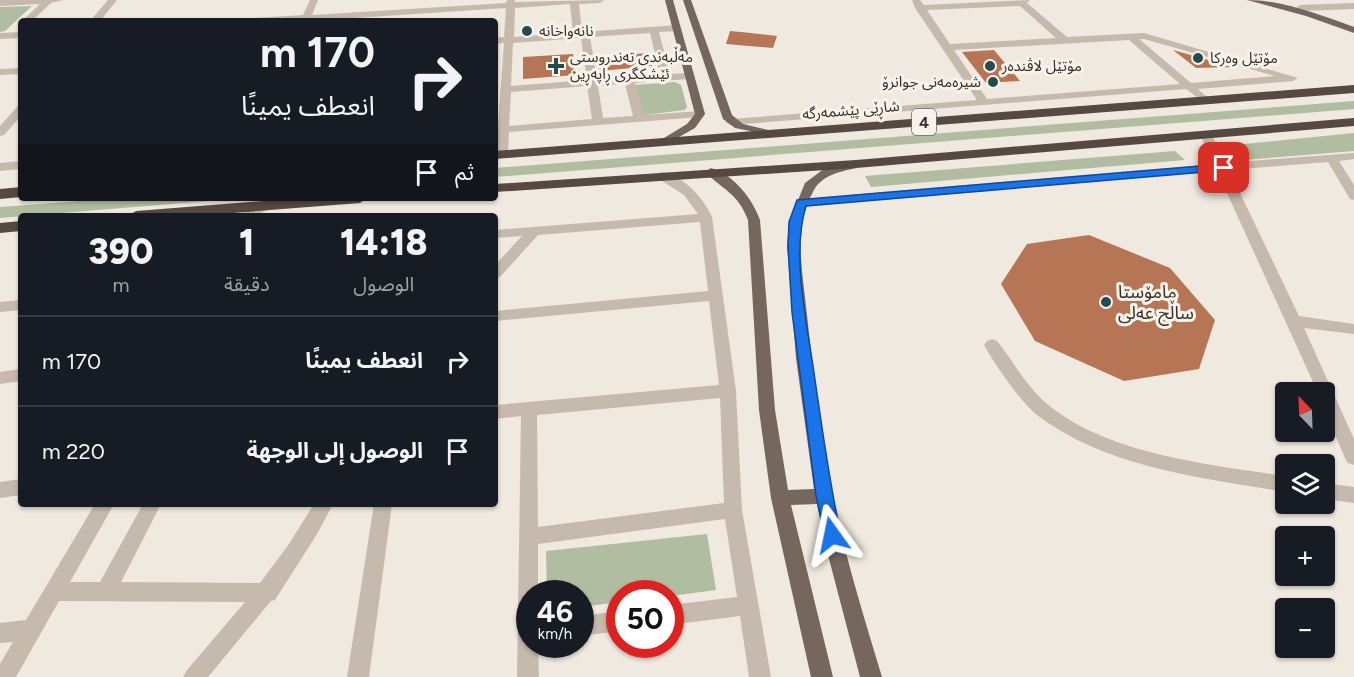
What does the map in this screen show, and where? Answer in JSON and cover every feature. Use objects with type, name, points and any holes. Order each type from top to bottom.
[{"type":"highway","name":"شاڕێی پێشمەرگە","points":[[499,155],[1354,88]]},
{"type":"highway","name":"4","points":[[498,188],[856,164],[1350,124]]},
{"type":"highway","points":[[0,194],[18,192]]},
{"type":"highway","points":[[180,213],[316,201]]},
{"type":"highway","points":[[0,228],[18,226]]},
{"type":"main road","points":[[663,143],[691,126],[700,114],[669,0]]},
{"type":"main road","points":[[687,0],[726,115],[731,122],[777,135]]},
{"type":"main road","points":[[1251,0],[1309,14],[1354,30]]},
{"type":"main road","points":[[856,164],[828,171],[809,186],[795,222],[795,270],[804,358],[824,496],[837,555],[871,677]]},
{"type":"main road","points":[[711,172],[744,197],[750,204],[754,220],[767,410],[780,498],[822,677]]},
{"type":"main road","points":[[780,498],[824,496]]},
{"type":"street","points":[[0,3],[57,0]]},
{"type":"street","points":[[98,18],[113,0]]},
{"type":"street","points":[[307,18],[314,0]]},
{"type":"street","points":[[330,18],[510,3],[600,0]]},
{"type":"street","points":[[1288,0],[1309,14]]},
{"type":"street","points":[[30,18],[48,1]]},
{"type":"street","points":[[574,1],[598,122]]},
{"type":"street","points":[[918,4],[1024,1],[1064,40]]},
{"type":"street","points":[[499,155],[499,129],[506,85],[510,3]]},
{"type":"street","points":[[918,4],[984,102]]},
{"type":"street","points":[[1300,8],[1354,6]]},
{"type":"street","points":[[498,41],[677,28]]},
{"type":"street","points":[[654,30],[666,78]]},
{"type":"street","points":[[0,36],[17,35]]},
{"type":"street","points":[[1130,36],[1204,100]]},
{"type":"street","points":[[731,122],[1293,78],[1144,36],[948,47]]},
{"type":"street","points":[[0,72],[18,71]]},
{"type":"street","points":[[498,82],[506,85],[592,83],[689,76]]},
{"type":"street","points":[[629,81],[639,119]]},
{"type":"street","points":[[0,115],[18,112]]},
{"type":"street","points":[[0,133],[18,114]]},
{"type":"street","points":[[499,129],[700,114]]},
{"type":"street","points":[[1206,135],[1224,168],[1294,321],[1346,425],[1354,458]]},
{"type":"street","points":[[801,203],[1354,156]]},
{"type":"street","points":[[1332,158],[1354,196]]},
{"type":"street","points":[[0,167],[18,165]]},
{"type":"street","points":[[663,176],[689,192],[706,217],[728,391],[733,510],[760,677]]},
{"type":"street","points":[[249,213],[272,204]]},
{"type":"street","points":[[498,234],[706,217]]},
{"type":"street","points":[[498,271],[535,230]]},
{"type":"street","points":[[498,316],[716,295]]},
{"type":"street","points":[[0,307],[18,304]]},
{"type":"street","points":[[1294,321],[1354,329]]},
{"type":"street","points":[[993,345],[1041,409],[1108,446],[1159,463],[1275,482]]},
{"type":"street","points":[[0,378],[18,375]]},
{"type":"street","points":[[498,412],[728,391]]},
{"type":"street","points":[[529,409],[529,580]]},
{"type":"street","points":[[0,490],[18,487]]},
{"type":"street","points":[[1335,492],[1354,495]]},
{"type":"street","points":[[4,677],[103,507]]},
{"type":"street","points":[[106,591],[151,507]]},
{"type":"street","points":[[194,677],[268,592],[301,545],[322,507]]},
{"type":"street","points":[[358,677],[383,507]]},
{"type":"street","points":[[529,537],[733,510]]},
{"type":"street","points":[[54,591],[268,592]]},
{"type":"street","points":[[684,613],[748,605]]},
{"type":"street","points":[[0,633],[32,629]]},
{"type":"street","points":[[528,658],[528,677]]},
{"type":"green space","points":[[32,6],[5,31],[0,32],[0,7]]},
{"type":"green space","points":[[675,82],[681,85],[687,107],[685,110],[643,115],[635,85]]},
{"type":"green space","points":[[1354,101],[1354,109],[498,177],[498,168]]},
{"type":"green space","points":[[1354,133],[1354,151],[1231,161],[1224,150],[1234,145]]},
{"type":"green space","points":[[1175,151],[1185,160],[871,187],[865,176]]},
{"type":"green space","points":[[79,201],[208,201],[61,213],[18,213],[18,217],[0,218],[0,207]]},
{"type":"green space","points":[[707,534],[716,590],[684,594],[684,580],[606,580],[606,604],[594,605],[594,580],[547,580],[546,551]]},
{"type":"building","points":[[730,31],[777,36],[773,48],[726,44]]},
{"type":"building","name":"مۆتێل لاڤندەر","points":[[994,50],[1020,81],[986,83],[962,52]]},
{"type":"building","name":"مۆتێل وەرکا","points":[[1173,50],[1233,67],[1196,68]]},
{"type":"building","points":[[648,53],[652,66],[600,71],[598,57]]},
{"type":"building","name":"مەڵبەندی تەندروستی ئێشکگری ڕاپەڕین","points":[[573,54],[575,75],[523,79],[523,57]]},
{"type":"building","name":"مامۆستا ساڵح عەلی","points":[[1089,235],[1170,268],[1215,320],[1199,369],[1124,381],[1035,341],[1001,284],[1027,244]]},
{"type":"place","name":"نانەواخانە","points":[[527,31]]},
{"type":"place","name":"مۆتێل وەرکا","points":[[1198,58]]},
{"type":"place","name":"مەڵبەندی تەندروستی ئێشکگری ڕاپەڕین","points":[[556,66]]},
{"type":"place","name":"مۆتێل لاڤندەر","points":[[990,66]]},
{"type":"place","name":"شیرەمەنی جوانرۆ","points":[[993,82]]},
{"type":"place","name":"مامۆستا ساڵح عەلی","points":[[1106,302]]},
{"type":"route","points":[[832,535],[824,496],[799,312],[794,246],[795,222],[801,203],[1224,168]]}]
